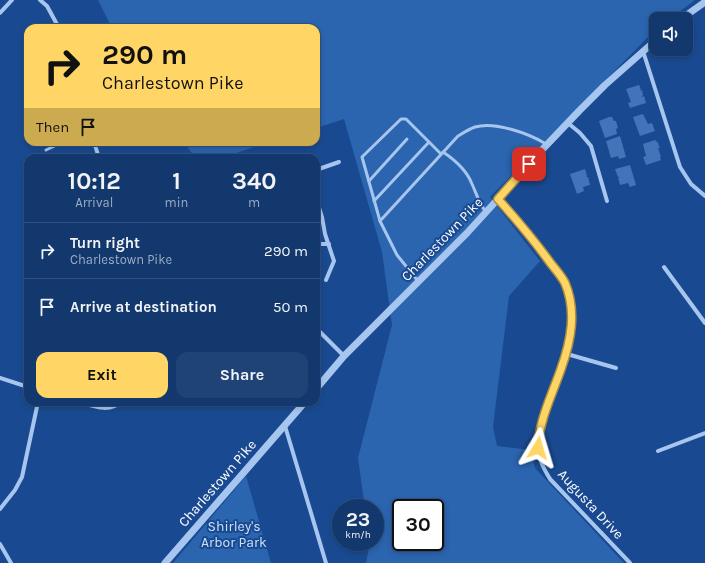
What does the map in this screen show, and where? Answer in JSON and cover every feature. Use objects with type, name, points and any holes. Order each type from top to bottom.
[{"type":"street","points":[[0,14],[12,0]]},
{"type":"street","points":[[40,0],[47,6],[57,24]]},
{"type":"street","points":[[691,12],[705,2]]},
{"type":"street","name":"Charlestown Pike","points":[[320,384],[344,356],[419,282],[486,212],[546,144],[604,85],[649,46]]},
{"type":"street","points":[[643,51],[680,167],[691,184],[705,196]]},
{"type":"street","points":[[568,123],[580,133],[591,146],[607,201]]},
{"type":"street","points":[[320,169],[339,162]]},
{"type":"street","name":"Augusta Drive","points":[[498,199],[531,237],[564,282],[570,302],[572,331],[567,354],[538,436],[538,448],[542,465],[550,479],[630,563]]},
{"type":"street","points":[[320,211],[325,234],[334,261],[326,280]]},
{"type":"street","points":[[320,244],[329,244]]},
{"type":"street","points":[[664,267],[705,323]]},
{"type":"street","points":[[320,332],[344,356]]},
{"type":"street","points":[[567,354],[616,368]]},
{"type":"street","points":[[0,378],[24,386]]},
{"type":"street","points":[[0,509],[15,490],[22,478],[37,406]]},
{"type":"street","points":[[96,406],[104,408],[115,406]]},
{"type":"street","name":"Charlestown Pike","points":[[165,563],[302,406]]},
{"type":"street","points":[[285,425],[326,563]]},
{"type":"street","points":[[658,451],[705,433]]},
{"type":"street","points":[[0,544],[10,563]]},
{"type":"lane","points":[[419,282],[397,255],[380,221],[362,157],[401,119],[406,119],[429,142],[442,153],[452,158],[468,176],[478,201],[486,212]]},
{"type":"lane","points":[[380,221],[458,136],[475,127],[490,126],[535,137],[546,144]]},
{"type":"lane","points":[[369,181],[407,139]]},
{"type":"lane","points":[[374,201],[429,142]]},
{"type":"lane","points":[[46,150],[54,146]]},
{"type":"green space","points":[[98,0],[695,0],[679,12],[649,12],[649,36],[490,197],[540,261],[509,296],[493,427],[497,446],[530,450],[535,468],[624,563],[366,563],[368,551],[384,551],[384,499],[364,499],[358,458],[392,325],[382,252],[344,119],[320,127],[320,24],[110,24]]},
{"type":"green space","points":[[187,146],[257,146],[232,154],[193,154]]},
{"type":"green space","name":"Shirley's Arbor Park","points":[[246,476],[271,563],[173,563]]},
{"type":"building","points":[[639,85],[641,89],[639,91],[642,90],[643,95],[641,97],[644,96],[646,103],[630,108],[628,103],[631,102],[626,89]]},
{"type":"building","points":[[643,114],[648,124],[652,123],[655,131],[640,136],[633,117]]},
{"type":"building","points":[[612,117],[614,121],[616,121],[618,128],[616,129],[617,134],[605,138],[599,121]]},
{"type":"building","points":[[620,136],[626,157],[619,159],[618,156],[611,158],[606,141]]},
{"type":"building","points":[[655,140],[660,148],[658,148],[661,160],[646,165],[643,157],[646,156],[643,144]]},
{"type":"building","points":[[630,165],[636,185],[630,187],[628,183],[620,185],[618,178],[620,177],[618,177],[615,169]]},
{"type":"building","points":[[585,169],[586,177],[588,177],[590,185],[583,187],[584,191],[577,194],[570,174]]},
{"type":"route","points":[[529,164],[518,174],[498,199],[531,237],[564,282],[570,302],[572,317],[572,331],[567,354],[538,436],[538,448]]}]
